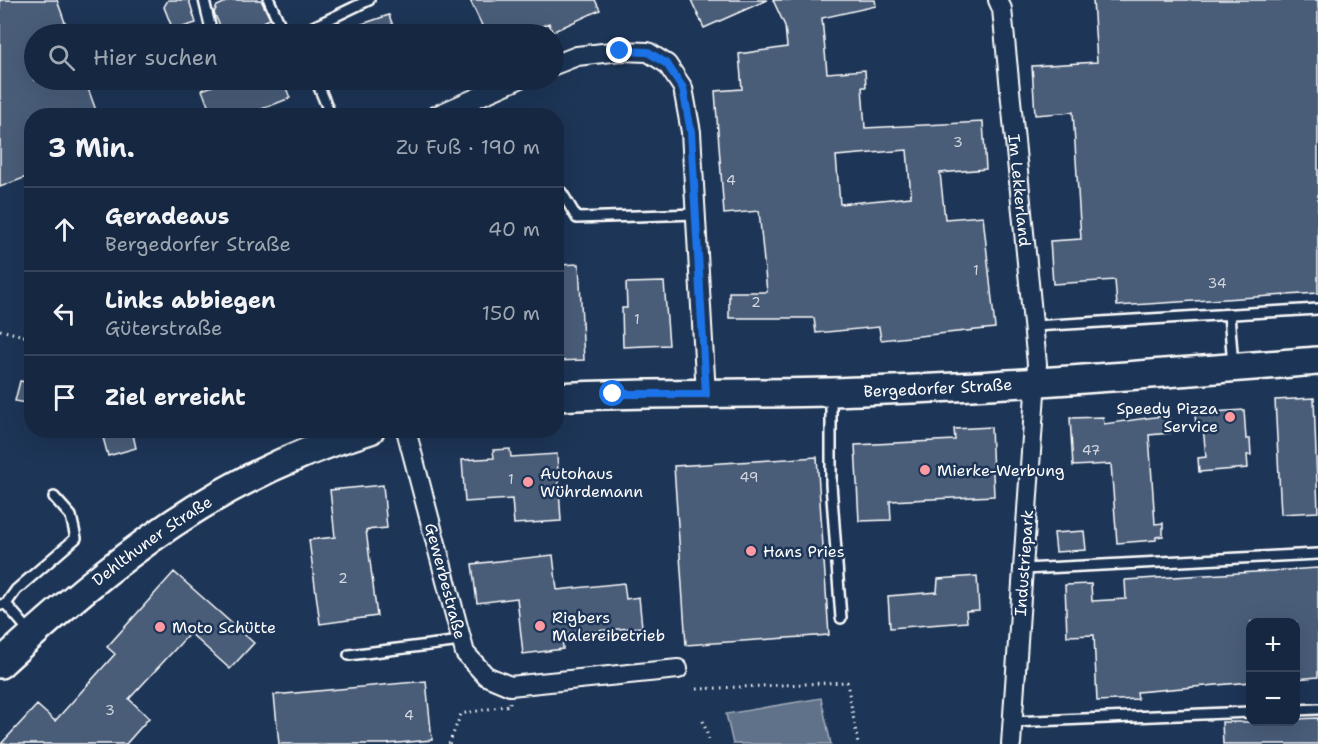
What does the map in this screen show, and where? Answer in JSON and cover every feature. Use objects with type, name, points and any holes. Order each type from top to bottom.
[{"type":"street","name":"Im Lekkerland","points":[[998,0],[1002,9],[1034,326],[1037,382]]},
{"type":"street","points":[[564,61],[578,56],[620,51],[648,52],[667,64],[683,88],[691,132],[706,394]]},
{"type":"street","points":[[455,108],[495,90]]},
{"type":"street","name":"Bergedorfer Straße","points":[[564,397],[831,392],[1037,382],[1318,361]]},
{"type":"street","name":"Industriepark","points":[[1011,744],[1037,382]]},
{"type":"street","name":"Dehlthuner Straße","points":[[0,664],[32,634],[137,546],[207,500],[319,438]]},
{"type":"street","name":"Gewerbestraße","points":[[408,438],[465,653],[486,676],[510,686]]},
{"type":"street","points":[[510,686],[678,669]]},
{"type":"lane","points":[[204,0],[210,24]]},
{"type":"lane","points":[[269,0],[277,24]]},
{"type":"lane","points":[[319,24],[369,0]]},
{"type":"lane","points":[[320,90],[328,108]]},
{"type":"lane","points":[[564,196],[577,218],[696,214]]},
{"type":"lane","points":[[1034,326],[1318,309]]},
{"type":"lane","points":[[1229,314],[1233,367]]},
{"type":"lane","points":[[831,392],[831,484],[841,618]]},
{"type":"lane","points":[[32,634],[3,604],[76,538],[71,516],[54,497]]},
{"type":"lane","points":[[1024,569],[1318,554]]},
{"type":"lane","points":[[349,655],[461,641]]},
{"type":"lane","points":[[1300,710],[1318,709]]},
{"type":"lane","points":[[1012,722],[1246,711]]},
{"type":"path","points":[[0,330],[24,336]]},
{"type":"path","points":[[697,689],[847,682],[858,744]]},
{"type":"path","points":[[449,744],[461,714],[510,705],[510,686]]},
{"type":"path","points":[[704,721],[710,744]]},
{"type":"water","points":[[821,698],[831,744],[733,744],[726,714]]},
{"type":"building","points":[[0,0],[57,0],[65,24],[24,24],[24,90],[89,90],[95,108],[24,108],[24,178],[0,187]]},
{"type":"building","points":[[168,0],[189,0],[196,23],[171,24],[164,7]]},
{"type":"building","points":[[230,0],[261,0],[270,19],[259,24],[219,24],[214,13],[217,6]]},
{"type":"building","points":[[470,0],[595,0],[600,10],[564,26],[564,24],[549,23],[481,24]]},
{"type":"building","points":[[691,0],[767,0],[704,28]]},
{"type":"building","points":[[773,0],[875,0],[876,6],[822,18],[827,73],[865,70],[866,87],[862,87],[865,128],[983,122],[986,169],[940,173],[945,219],[983,216],[995,328],[881,340],[879,327],[816,333],[814,318],[729,318],[729,292],[767,292],[759,211],[724,214],[715,91],[742,89],[739,54],[787,47],[785,26]],"holes":[[[907,150],[911,197],[840,204],[836,156]]]},
{"type":"building","points":[[1093,0],[1318,0],[1318,293],[1117,306],[1115,280],[1053,284],[1050,241],[1081,239],[1073,112],[1035,115],[1032,66],[1097,62]]},
{"type":"building","points":[[389,15],[392,24],[362,24]]},
{"type":"building","points":[[202,90],[287,90],[290,98],[264,108],[209,108]]},
{"type":"building","points":[[579,264],[584,360],[564,361],[564,265]]},
{"type":"building","points":[[664,282],[669,345],[623,347],[622,308],[627,308],[626,283]]},
{"type":"building","points":[[20,381],[24,382],[24,403],[15,401]]},
{"type":"building","points":[[1314,398],[1318,512],[1281,514],[1275,400]]},
{"type":"building","points":[[1244,410],[1246,439],[1250,439],[1251,455],[1247,455],[1248,468],[1199,472],[1198,458],[1206,457],[1203,427],[1196,428],[1195,413]]},
{"type":"building","points":[[1169,415],[1170,433],[1149,435],[1155,524],[1163,523],[1163,536],[1156,537],[1156,540],[1117,543],[1111,464],[1073,466],[1070,418],[1103,417],[1104,424]]},
{"type":"building","name":"Mierke-Werbung","points":[[991,427],[994,496],[890,501],[891,520],[859,521],[855,445],[955,440],[954,429]]},
{"type":"building","points":[[103,438],[134,438],[136,448],[108,456]]},
{"type":"building","points":[[510,449],[511,457],[557,454],[561,521],[514,524],[512,499],[465,502],[462,460],[494,458],[493,450]]},
{"type":"building","name":"Hans Pries","points":[[817,457],[829,635],[686,645],[674,466]]},
{"type":"building","points":[[383,485],[387,528],[366,530],[377,616],[320,624],[309,540],[335,537],[330,490]]},
{"type":"building","points":[[1084,531],[1086,550],[1056,552],[1054,533]]},
{"type":"building","name":"Rigbers Malereibetrieb","points":[[553,555],[557,590],[624,583],[626,599],[639,597],[642,627],[562,634],[563,649],[523,654],[517,598],[477,603],[472,564]]},
{"type":"building","points":[[1318,568],[1318,677],[1300,679],[1300,618],[1246,618],[1246,682],[1137,692],[1138,699],[1097,701],[1094,635],[1067,636],[1065,585],[1091,584],[1092,601],[1126,599],[1125,580]]},
{"type":"building","points":[[174,572],[254,643],[230,669],[190,633],[129,699],[149,718],[126,744],[1,744],[37,705],[55,721],[115,654],[107,647]]},
{"type":"building","points":[[977,576],[979,610],[966,611],[967,622],[890,628],[888,596],[937,592],[938,579]]},
{"type":"building","points":[[426,681],[432,740],[386,744],[279,744],[274,695]]},
{"type":"building","points":[[1318,718],[1318,744],[1223,744],[1222,722],[1246,722],[1246,726],[1300,726],[1300,719]]},
{"type":"place","name":"Speedy Pizza Service","points":[[1230,417]]},
{"type":"place","name":"Mierke-Werbung","points":[[925,470]]},
{"type":"place","name":"Autohaus Wührdemann","points":[[528,482]]},
{"type":"place","name":"Hans Pries","points":[[751,551]]},
{"type":"place","name":"Rigbers Malereibetrieb","points":[[540,626]]},
{"type":"place","name":"Moto Schütte","points":[[160,627]]},
{"type":"route","points":[[613,394],[706,394],[691,132],[683,88],[667,64],[648,52],[620,51]]}]
